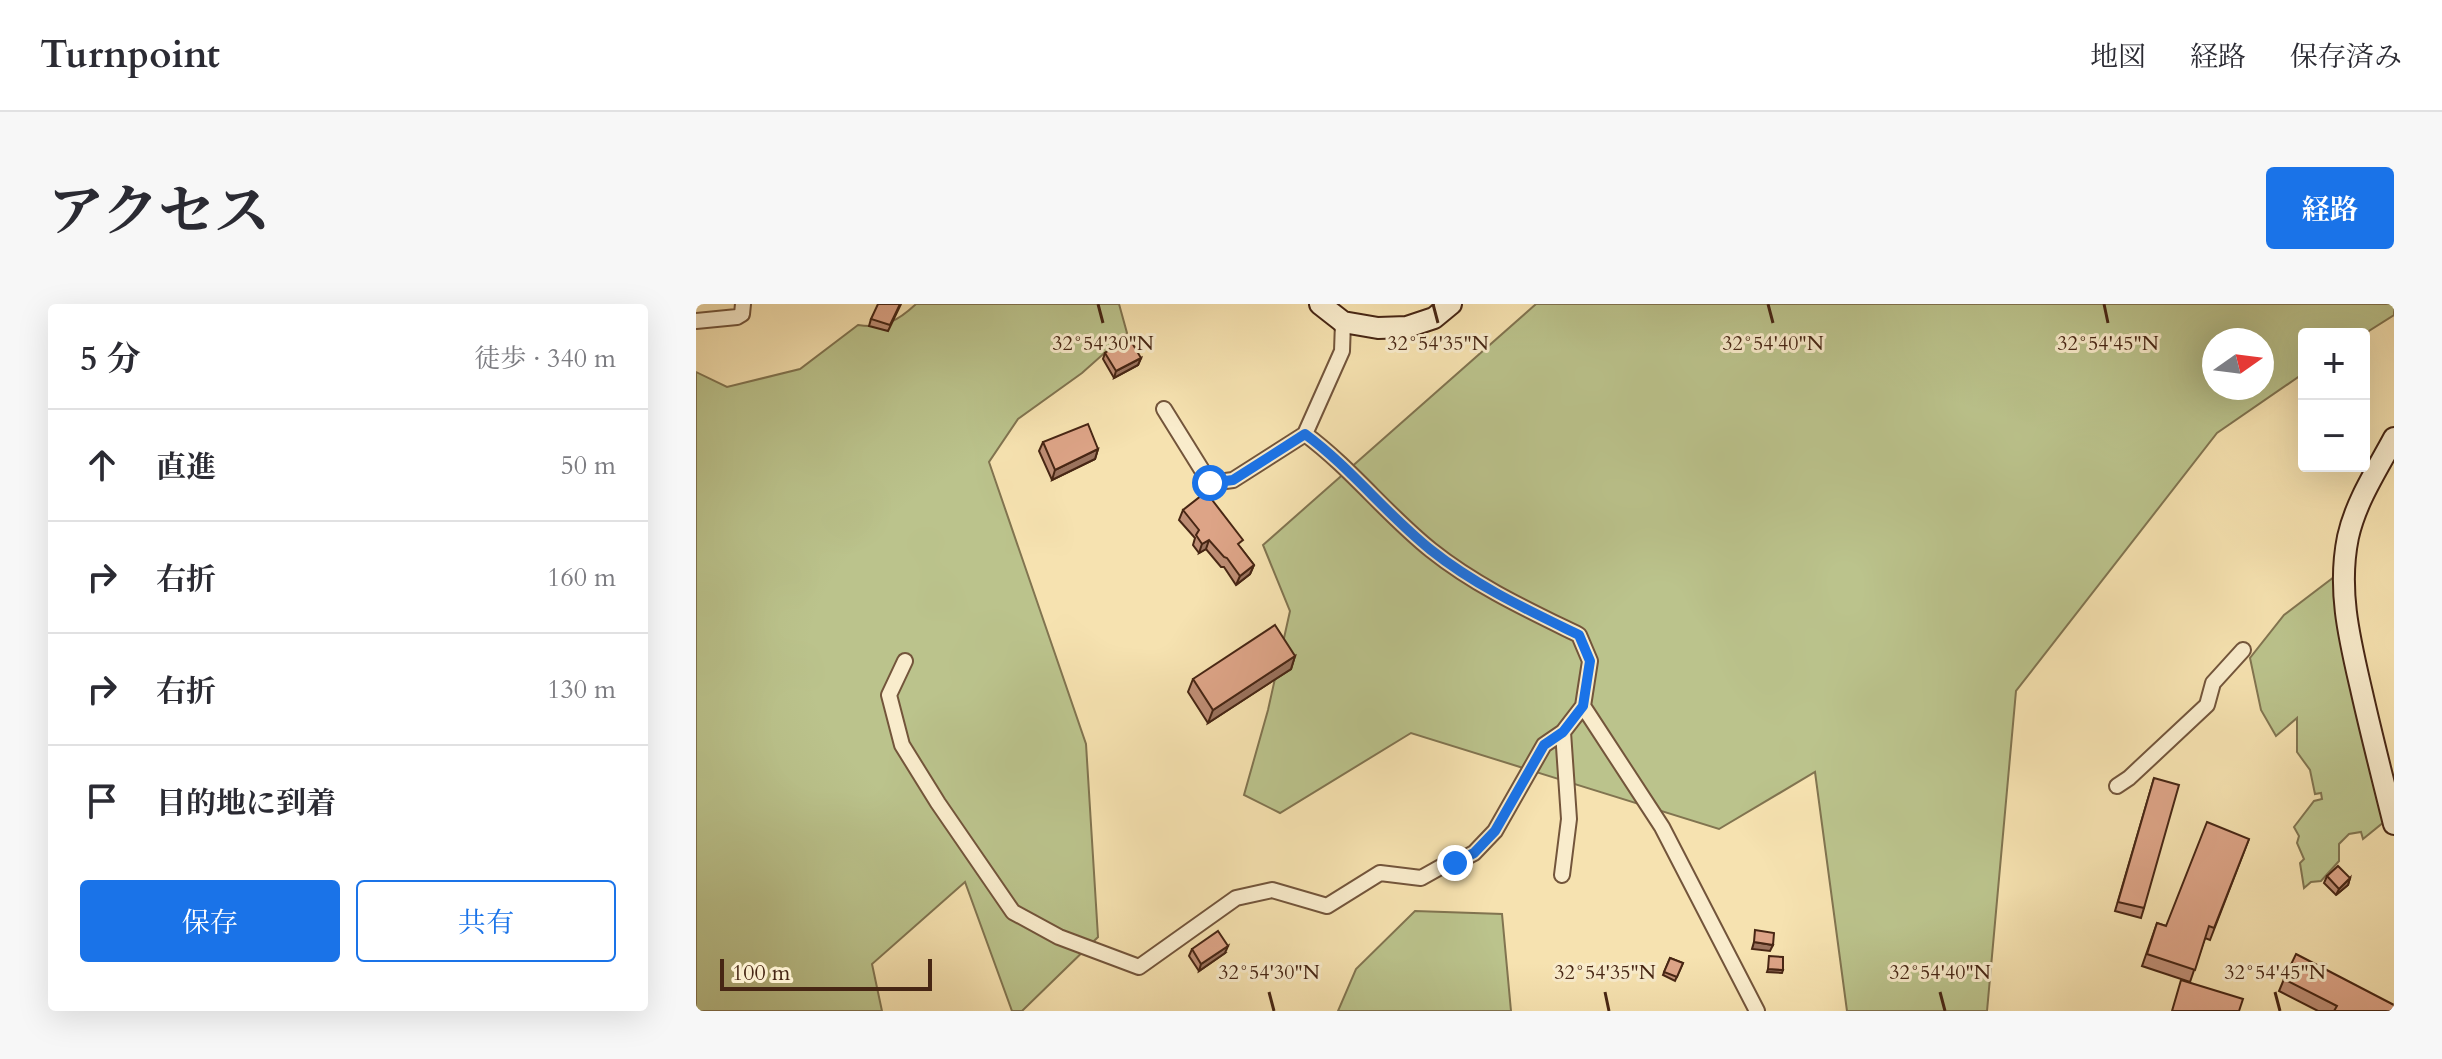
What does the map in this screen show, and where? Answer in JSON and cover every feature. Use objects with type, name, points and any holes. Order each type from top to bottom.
[{"type":"main road","points":[[1320,304],[1343,322],[1378,328],[1407,327],[1434,318],[1451,304]]},
{"type":"main road","points":[[2394,438],[2357,506],[2343,569],[2344,606],[2350,640],[2394,824]]},
{"type":"street","points":[[696,321],[737,317],[742,314],[743,304]]},
{"type":"street","points":[[1164,409],[1210,483],[1233,480],[1305,434],[1342,351],[1343,322]]},
{"type":"street","points":[[905,661],[889,695],[902,745],[1013,912],[1059,937],[1139,967],[1236,898],[1272,890],[1327,906],[1380,873],[1421,878],[1474,853],[1495,831],[1544,745],[1563,732],[1583,706],[1590,661],[1579,635],[1482,587],[1432,551],[1402,526],[1328,451],[1305,434]]},
{"type":"street","points":[[2117,786],[2207,705],[2213,683],[2243,650]]},
{"type":"street","points":[[1583,706],[1662,827],[1757,1011]]},
{"type":"street","points":[[1562,875],[1569,819],[1563,732]]},
{"type":"green space","points":[[916,304],[1119,304],[1127,333],[1082,373],[1018,419],[989,462],[1086,744],[1098,937],[1022,1011],[1012,1011],[965,882],[872,964],[882,1011],[696,1011],[696,372],[727,387],[800,369],[858,325],[875,326],[890,322]]},
{"type":"green space","points":[[1536,304],[2394,304],[2394,315],[2370,330],[2298,328],[2298,377],[2274,394],[2274,328],[2202,328],[2202,400],[2265,400],[2217,433],[2016,691],[1987,1011],[1847,1011],[1815,772],[1719,829],[1411,733],[1280,813],[1244,795],[1268,710],[1290,611],[1263,545]]},
{"type":"green space","points":[[2334,577],[2390,817],[2363,839],[2361,832],[2349,834],[2339,844],[2339,861],[2321,881],[2311,882],[2304,888],[2300,863],[2304,859],[2294,827],[2314,801],[2322,799],[2321,793],[2315,794],[2310,770],[2297,752],[2297,718],[2276,736],[2261,710],[2250,658],[2284,615]]},
{"type":"green space","points":[[1415,911],[1502,914],[1511,1011],[1338,1011],[1356,969]]},
{"type":"building","points":[[878,304],[900,304],[890,325],[871,319]]},
{"type":"building","points":[[1128,336],[1141,358],[1116,371],[1105,353]]},
{"type":"building","points":[[1088,424],[1098,449],[1055,470],[1043,442]]},
{"type":"building","points":[[1206,492],[1243,540],[1238,544],[1254,565],[1240,576],[1209,540],[1202,544],[1196,535],[1199,530],[1183,510]]},
{"type":"building","points":[[1275,625],[1295,656],[1213,710],[1193,679]]},
{"type":"building","points":[[2154,778],[2179,785],[2144,908],[2118,902]]},
{"type":"building","points":[[2207,822],[2249,839],[2214,928],[2209,926],[2195,970],[2147,954],[2157,923],[2166,926]]},
{"type":"building","points":[[2338,866],[2350,878],[2339,889],[2327,876]]},
{"type":"building","points":[[1755,930],[1774,933],[1773,945],[1754,942]]},
{"type":"building","points":[[1218,931],[1228,946],[1201,964],[1192,949]]},
{"type":"building","points":[[2296,954],[2394,1005],[2394,1011],[2334,1011],[2337,1006],[2284,979]]},
{"type":"building","points":[[1769,956],[1783,957],[1783,970],[1768,969]]},
{"type":"building","points":[[1670,958],[1683,963],[1677,977],[1664,972]]},
{"type":"building","points":[[2181,980],[2243,999],[2239,1011],[2172,1011]]},
{"type":"route","points":[[1210,483],[1233,480],[1305,434],[1328,451],[1402,526],[1432,551],[1482,587],[1579,635],[1590,661],[1583,706],[1563,732],[1544,745],[1495,831],[1474,853],[1455,863]]}]
